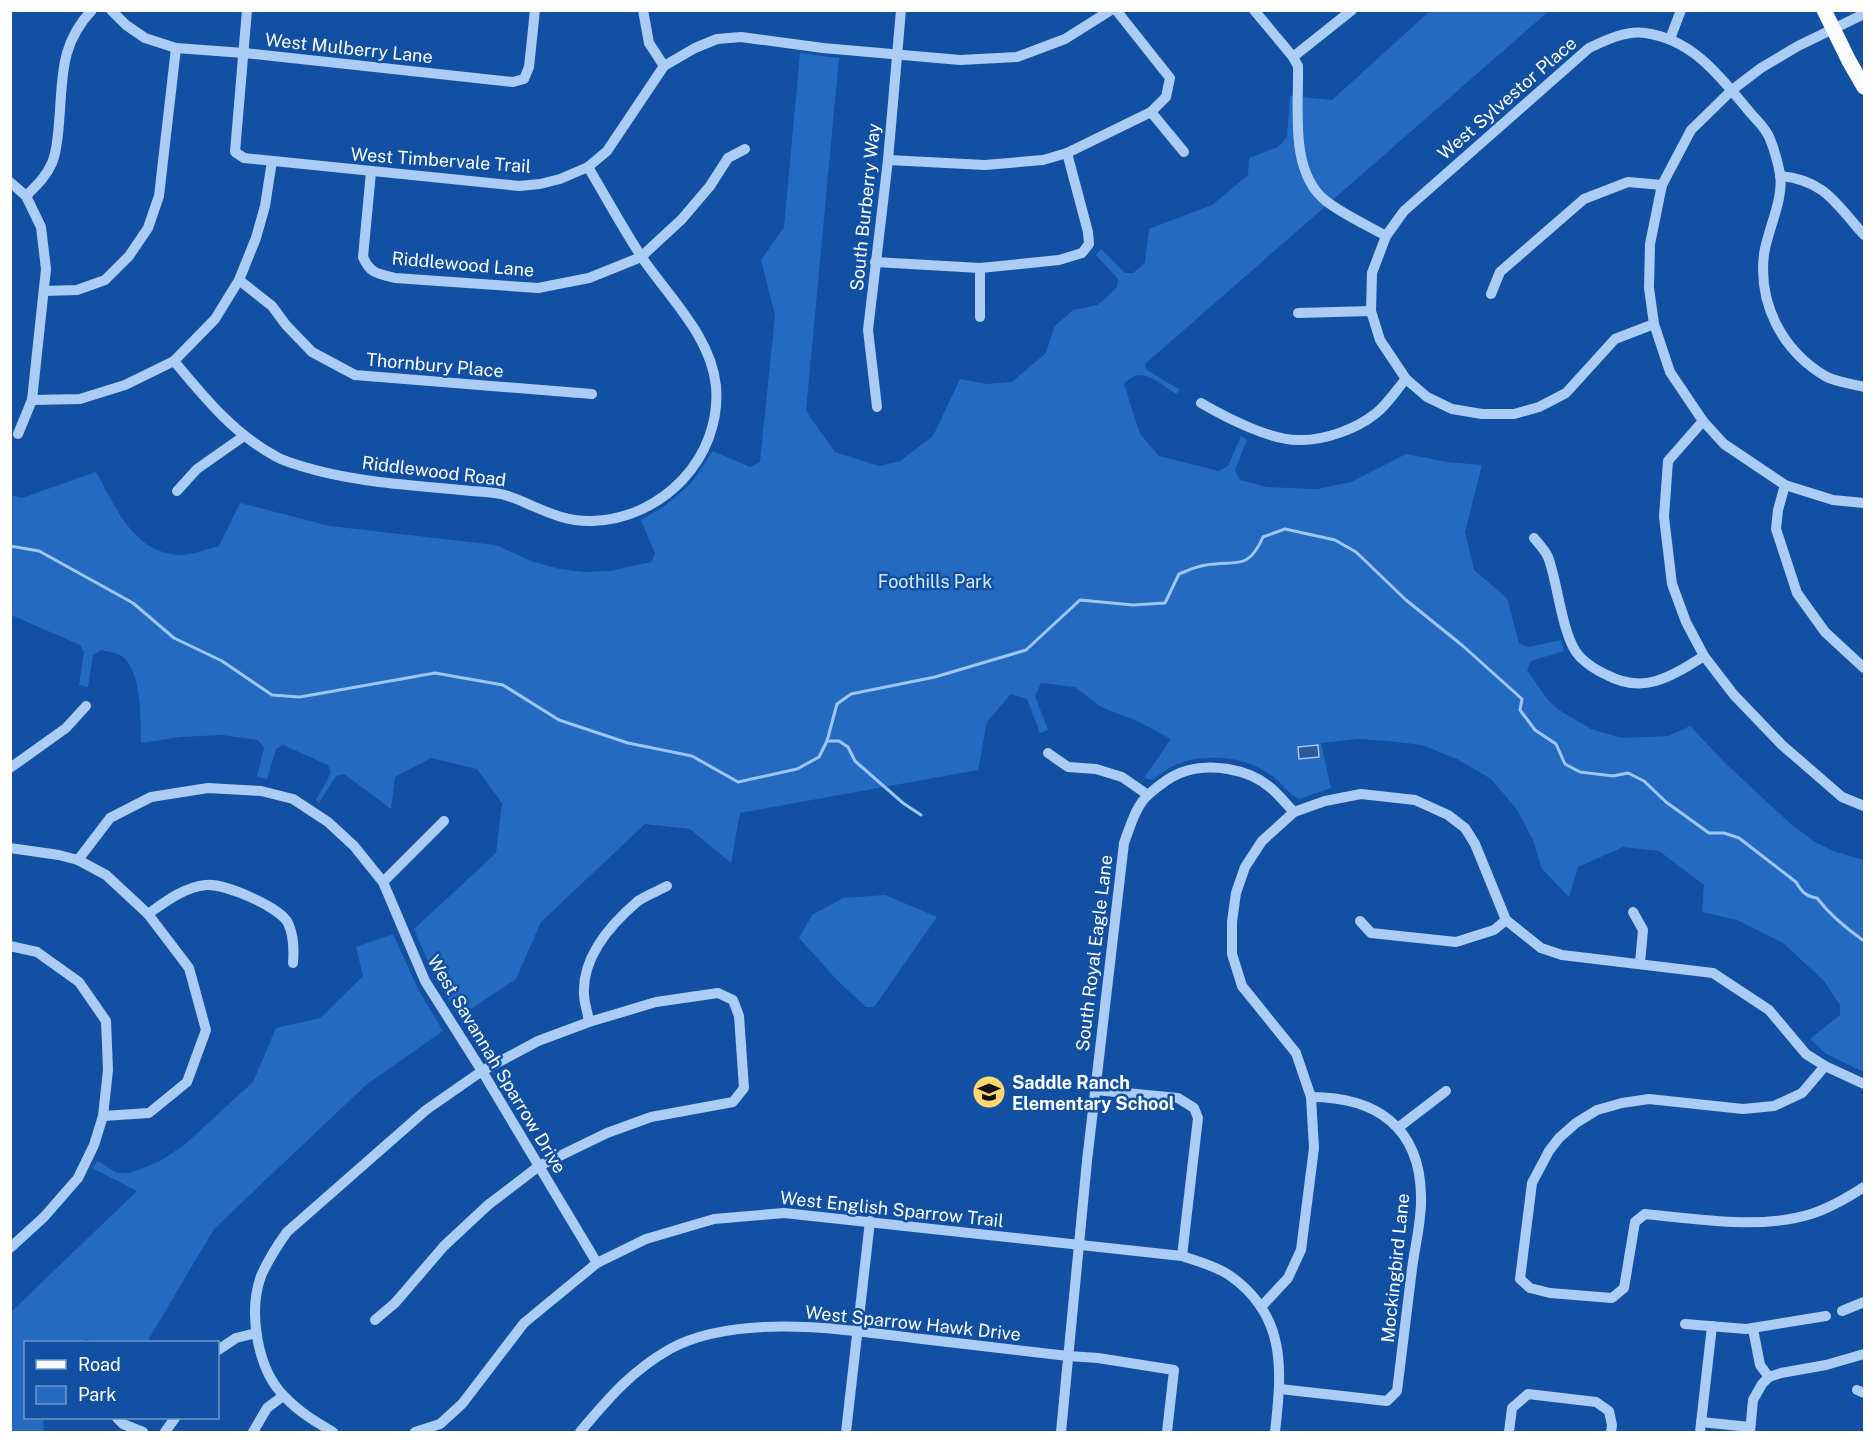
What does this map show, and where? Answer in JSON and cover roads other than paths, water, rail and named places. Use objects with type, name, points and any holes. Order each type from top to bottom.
[{"type":"main road","points":[[1824,10],[1864,87]]},
{"type":"street","points":[[26,196],[45,177],[53,161],[58,136],[65,54],[78,25],[92,10]]},
{"type":"street","name":"West Mulberry Lane","points":[[111,10],[126,25],[145,38],[176,48],[244,53],[513,82],[524,79],[529,68],[535,10]]},
{"type":"street","name":"West Timbervale Trail","points":[[247,10],[235,152],[244,158],[519,186],[560,179],[588,167],[606,151],[664,66],[695,48],[717,39],[741,37],[823,48],[960,60],[1017,57],[1065,39],[1111,10]]},
{"type":"street","points":[[643,10],[649,43],[664,66]]},
{"type":"street","name":"South Burberry Way","points":[[877,407],[868,330],[888,160],[901,10]]},
{"type":"street","points":[[888,160],[985,165],[1043,160],[1067,153],[1151,112],[1166,97],[1170,78],[1116,10]]},
{"type":"street","points":[[1254,10],[1298,66],[1298,146],[1315,190],[1326,201],[1386,236]]},
{"type":"street","points":[[1293,57],[1352,10]]},
{"type":"street","points":[[1670,39],[1681,10]]},
{"type":"street","points":[[1864,14],[1798,46],[1761,68],[1732,90],[1691,130],[1662,185],[1650,244],[1649,288],[1654,324],[1670,372],[1703,422],[1724,444],[1785,485],[1833,500],[1864,504]]},
{"type":"street","name":"West Sylvestor Place","points":[[1654,324],[1615,339],[1566,393],[1539,407],[1514,414],[1482,414],[1452,409],[1427,397],[1406,379],[1380,340],[1371,311],[1372,273],[1386,236],[1404,211],[1589,48],[1611,38],[1644,32],[1670,39],[1692,51],[1707,63],[1770,137],[1780,176],[1779,197],[1764,253],[1763,282],[1773,320],[1796,353],[1827,377],[1864,387]]},
{"type":"street","points":[[44,291],[77,290],[105,280],[129,256],[148,228],[159,196],[176,48]]},
{"type":"street","points":[[1151,112],[1184,152]]},
{"type":"street","name":"Riddlewood Lane","points":[[371,172],[363,257],[367,267],[374,272],[395,278],[538,288],[589,278],[641,257],[682,219],[710,186],[728,158],[745,149]]},
{"type":"street","points":[[875,262],[980,268],[1059,260],[1082,253],[1089,244],[1088,232],[1067,153]]},
{"type":"street","points":[[32,400],[80,399],[125,385],[174,361],[215,319],[240,280],[265,206],[272,161]]},
{"type":"street","name":"Riddlewood Road","points":[[174,361],[214,409],[244,436],[277,458],[331,475],[506,495],[554,516],[591,521],[625,516],[661,500],[690,472],[705,450],[714,419],[716,386],[704,344],[641,257],[588,167]]},
{"type":"street","points":[[1780,176],[1799,178],[1819,187],[1864,234]]},
{"type":"street","points":[[10,182],[26,196],[41,226],[46,269],[32,400],[18,434]]},
{"type":"street","points":[[1491,294],[1500,272],[1584,199],[1628,182],[1662,185]]},
{"type":"street","points":[[980,268],[980,317]]},
{"type":"street","name":"Thornbury Place","points":[[240,280],[272,306],[286,325],[312,352],[355,375],[592,394]]},
{"type":"street","points":[[1298,313],[1371,311]]},
{"type":"street","points":[[1201,403],[1224,417],[1264,433],[1300,441],[1334,434],[1358,424],[1376,413],[1406,379]]},
{"type":"street","points":[[1703,422],[1668,461],[1664,517],[1672,584],[1686,622],[1704,656],[1734,695],[1782,745],[1842,797],[1864,806]]},
{"type":"street","points":[[177,490],[197,469],[244,436]]},
{"type":"street","points":[[1785,485],[1778,510],[1776,529],[1797,593],[1825,632],[1864,668]]},
{"type":"street","points":[[1534,538],[1547,555],[1570,639],[1579,656],[1602,673],[1621,683],[1646,684],[1671,676],[1704,656]]},
{"type":"street","points":[[10,768],[66,728],[86,706]]},
{"type":"street","points":[[1048,753],[1068,767],[1096,769],[1122,777],[1148,795]]},
{"type":"street","name":"South Royal Eagle Lane","points":[[1062,1432],[1095,1090],[1124,843],[1134,817],[1148,795],[1179,773],[1224,768],[1244,773],[1271,787],[1294,812]]},
{"type":"street","name":"West Savannah Sparrow Drive","points":[[78,860],[110,818],[151,797],[208,788],[261,791],[293,799],[328,822],[354,846],[383,882],[425,981],[597,1263]]},
{"type":"street","points":[[1261,1307],[1288,1278],[1301,1250],[1314,1148],[1311,1097],[1296,1053],[1242,986],[1232,954],[1232,921],[1236,893],[1245,867],[1262,841],[1294,812],[1325,801],[1361,794],[1415,800],[1448,815],[1465,828],[1475,844],[1506,920],[1541,948],[1562,955],[1713,973],[1769,1010],[1806,1054],[1825,1066],[1864,1084]]},
{"type":"street","points":[[383,882],[444,820]]},
{"type":"street","points":[[10,848],[78,860],[106,875],[148,914],[189,968],[206,1030],[187,1082],[149,1113],[103,1116]]},
{"type":"street","points":[[148,914],[176,895],[206,885],[237,890],[266,905],[287,920],[294,944],[293,963]]},
{"type":"street","points":[[589,1022],[584,994],[586,971],[593,952],[603,936],[640,900],[667,886]]},
{"type":"street","points":[[1633,912],[1643,930],[1640,963]]},
{"type":"street","points":[[1360,921],[1371,933],[1456,942],[1494,930],[1506,920]]},
{"type":"street","points":[[10,946],[37,952],[79,982],[106,1021],[108,1070],[103,1116],[94,1145],[78,1178],[44,1217],[10,1248]]},
{"type":"street","points":[[333,1432],[305,1416],[283,1396],[263,1364],[256,1333],[256,1303],[261,1278],[272,1254],[287,1232],[426,1110],[482,1071],[538,1041],[589,1022],[656,1002],[718,993],[733,1000],[739,1016],[744,1088],[733,1102],[651,1117],[607,1133],[539,1166],[488,1204],[444,1246],[395,1303],[375,1320]]},
{"type":"street","points":[[1825,1066],[1803,1093],[1774,1106],[1743,1109],[1649,1099],[1597,1110],[1576,1123],[1559,1137],[1532,1183],[1520,1279],[1530,1288],[1550,1293],[1612,1298],[1624,1288],[1635,1222],[1645,1214],[1764,1222],[1810,1215],[1842,1201],[1864,1187]]},
{"type":"street","points":[[1095,1090],[1178,1098],[1194,1108],[1197,1118],[1182,1256]]},
{"type":"street","points":[[1399,1127],[1446,1091]]},
{"type":"street","name":"Mockingbird Lane","points":[[1280,1389],[1386,1401],[1397,1391],[1421,1198],[1415,1154],[1399,1127],[1377,1111],[1359,1103],[1327,1097],[1311,1097]]},
{"type":"street","name":"West English Sparrow Trail","points":[[415,1432],[440,1424],[462,1404],[524,1323],[597,1263],[646,1239],[714,1219],[784,1213],[1182,1256],[1227,1273],[1247,1290],[1261,1307],[1276,1338],[1280,1359],[1280,1389],[1275,1432]]},
{"type":"street","points":[[846,1432],[870,1221]]},
{"type":"street","points":[[1842,1311],[1864,1302]]},
{"type":"street","points":[[1685,1324],[1754,1329],[1826,1316]]},
{"type":"street","points":[[1712,1326],[1700,1427],[1750,1430],[1753,1400],[1762,1384],[1770,1377],[1864,1354]]},
{"type":"street","name":"West Sparrow Hawk Drive","points":[[580,1432],[613,1392],[636,1372],[671,1348],[710,1334],[759,1327],[858,1331],[1098,1358],[1174,1370],[1167,1432]]},
{"type":"street","points":[[1754,1329],[1760,1365],[1770,1377]]},
{"type":"street","points":[[219,1349],[236,1338],[256,1333]]},
{"type":"street","points":[[1509,1432],[1512,1408],[1528,1395],[1596,1402],[1609,1411],[1611,1432]]},
{"type":"street","points":[[253,1432],[267,1408],[283,1396]]},
{"type":"street","points":[[118,1419],[123,1424],[143,1432]]},
{"type":"street","points":[[165,1432],[174,1419]]},
{"type":"waterway","points":[[10,546],[39,551],[133,603],[174,638],[222,661],[272,695],[300,697],[435,673],[503,685],[559,720],[628,743],[692,756],[738,782],[797,769],[819,757],[827,741],[837,704],[851,694],[935,677],[1026,650],[1080,600],[1133,605],[1165,603],[1179,574],[1196,567],[1240,562],[1252,555],[1263,537],[1285,529],[1335,540],[1356,552],[1406,600],[1463,646],[1522,699],[1520,710],[1535,730],[1556,744],[1565,764],[1580,772],[1613,776],[1628,773],[1644,781],[1666,802],[1709,833],[1724,833],[1739,838],[1796,882],[1804,893],[1817,898],[1839,921],[1864,941]]},
{"type":"waterway","points":[[827,741],[839,741],[848,747],[855,761],[903,803],[921,815]]},
{"type":"place","name":"Saddle Ranch Elementary School","points":[[989,1092]]},
{"type":"park label","name":"Foothills Park","points":[[935,581]]}]
